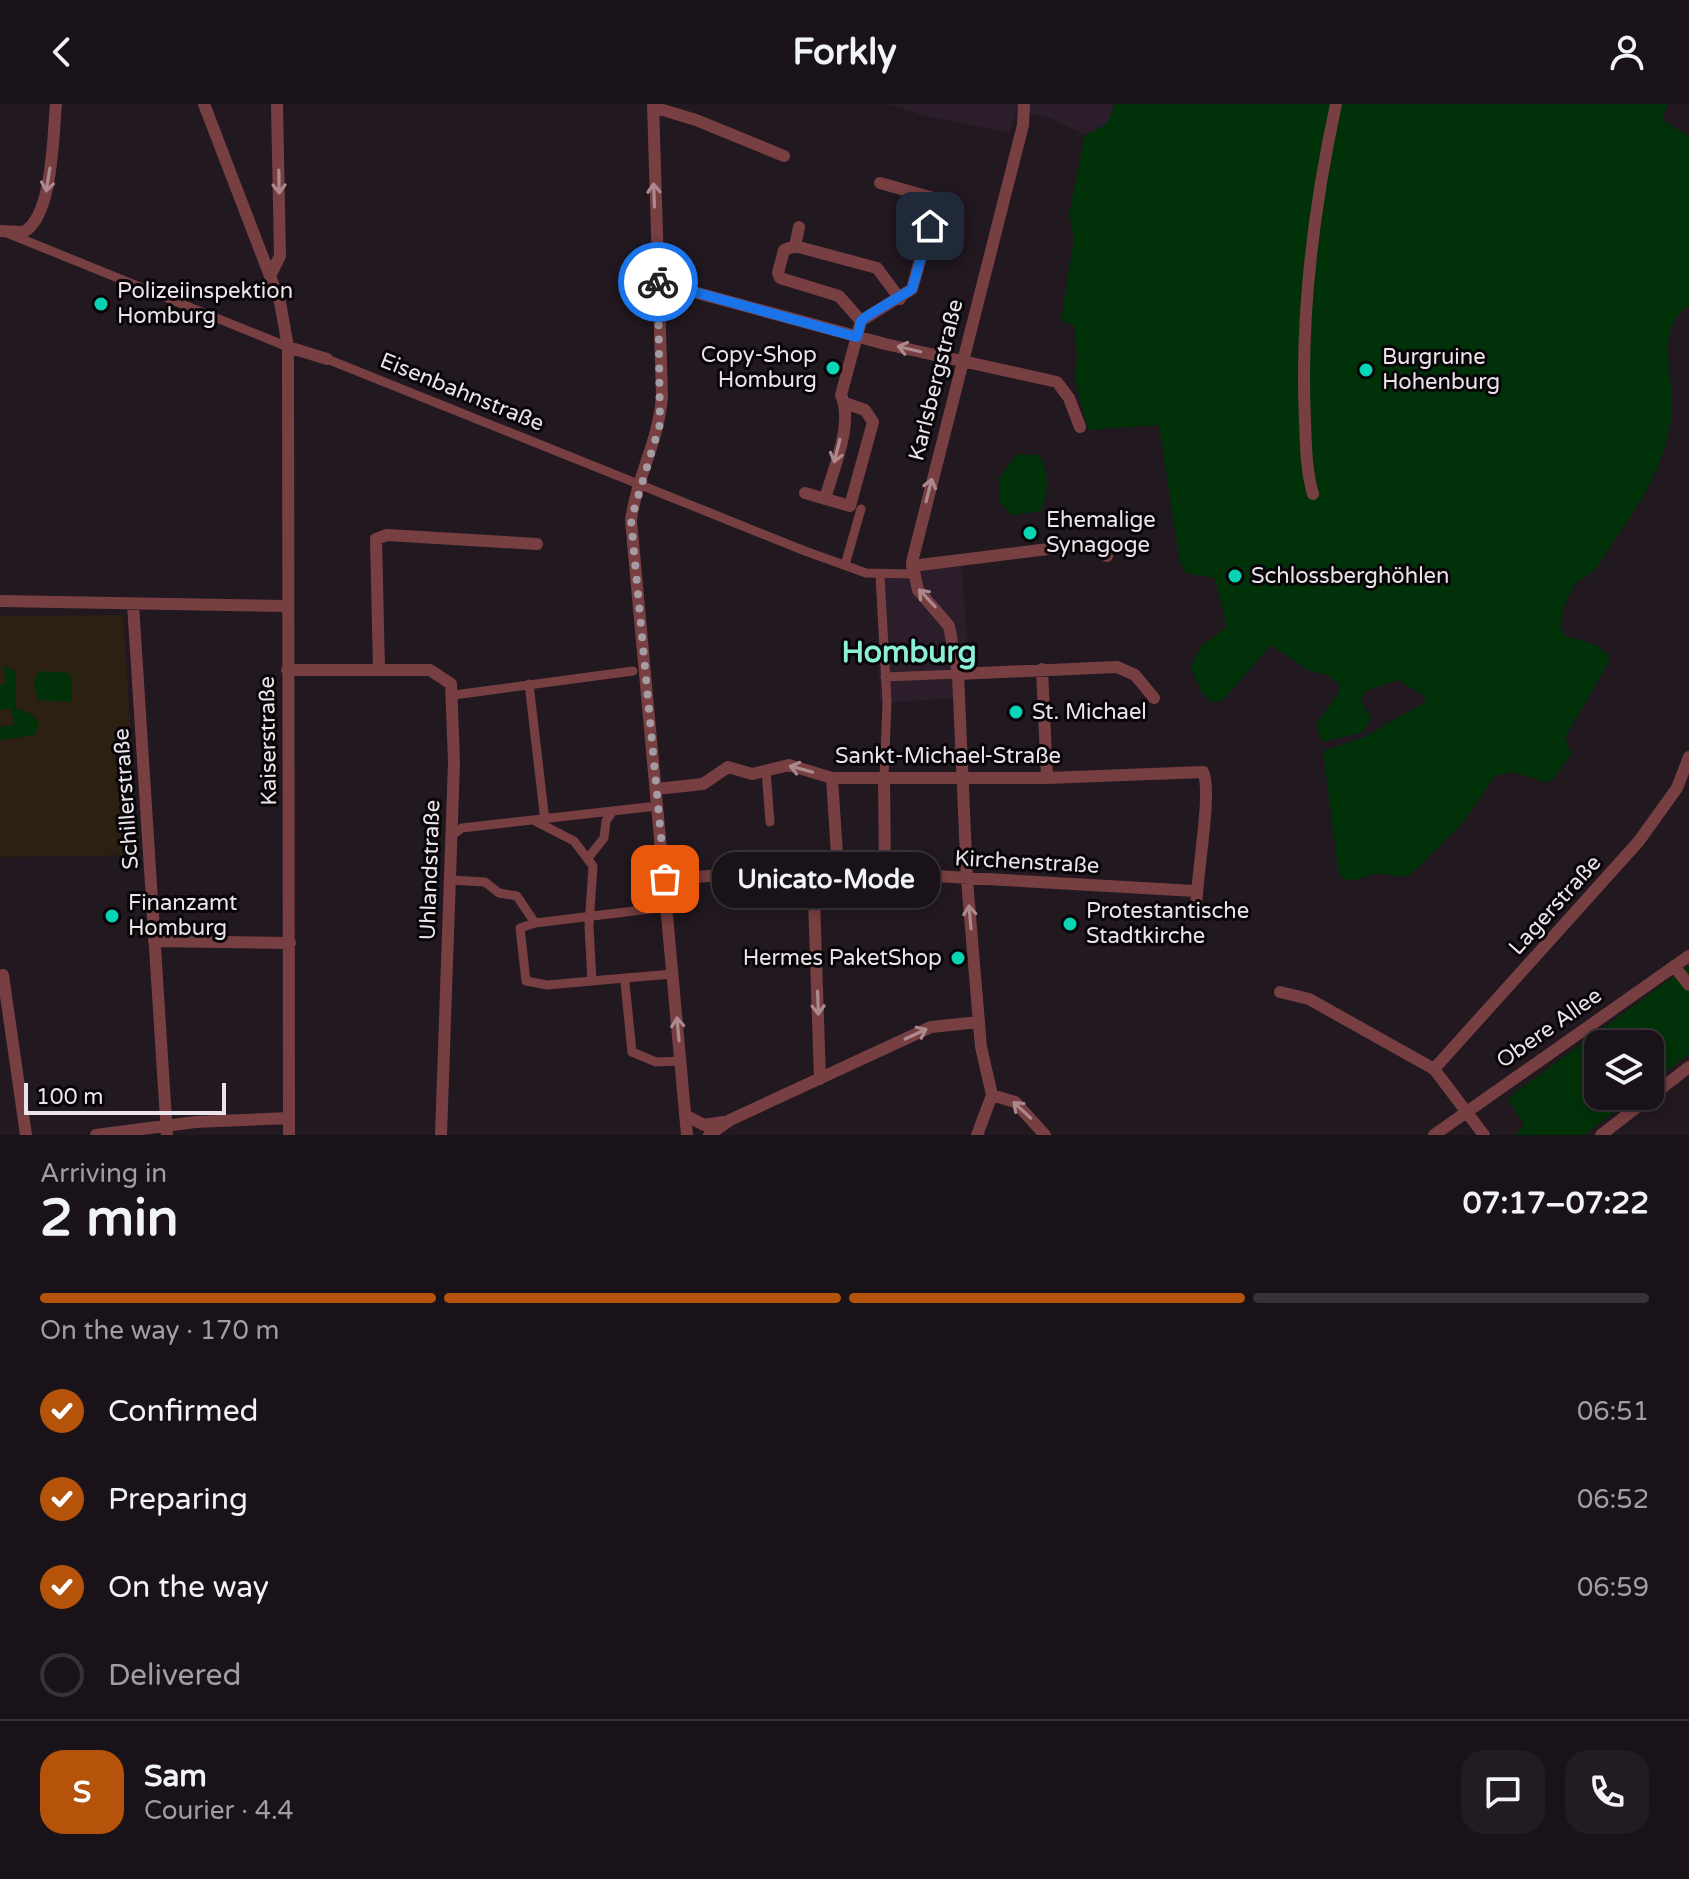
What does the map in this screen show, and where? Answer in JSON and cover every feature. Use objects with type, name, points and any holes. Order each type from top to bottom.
[{"type":"street","points":[[4,232],[23,232],[36,220],[49,178],[56,104]]},
{"type":"street","name":"Kaiserstraße","points":[[204,104],[280,302],[288,347],[289,1135]]},
{"type":"street","points":[[270,276],[280,256],[277,104]]},
{"type":"street","name":"Karlsbergstraße","points":[[912,570],[1023,125],[1024,104]]},
{"type":"street","points":[[1313,494],[1307,464],[1305,338],[1336,104]]},
{"type":"street","points":[[687,1135],[631,520],[639,484],[660,424],[653,106],[784,156]]},
{"type":"street","points":[[825,499],[844,425],[845,403],[841,395],[861,321],[900,299],[916,281],[937,199],[880,183]]},
{"type":"street","points":[[795,246],[799,227]]},
{"type":"street","name":"Eisenbahnstraße","points":[[4,232],[845,565],[880,575],[912,570]]},
{"type":"street","points":[[861,321],[839,296],[780,278],[778,273],[784,250],[795,246],[877,268],[900,299]]},
{"type":"street","points":[[657,282],[857,337],[1057,382],[1069,398],[1080,427]]},
{"type":"street","points":[[805,493],[850,506],[873,422],[865,410],[845,403]]},
{"type":"street","points":[[845,565],[861,509]]},
{"type":"street","points":[[379,670],[376,539],[387,535],[537,544]]},
{"type":"street","points":[[977,1135],[992,1095],[979,1022],[967,880],[958,674],[949,626],[918,590],[912,570],[1081,545],[1104,549],[1107,556]]},
{"type":"street","points":[[880,575],[885,677],[885,874]]},
{"type":"street","points":[[0,601],[288,606]]},
{"type":"street","name":"Schillerstraße","points":[[133,604],[166,1130]]},
{"type":"street","points":[[885,677],[1123,668],[1135,675],[1154,698]]},
{"type":"street","points":[[1042,669],[1047,778]]},
{"type":"street","points":[[287,670],[430,670],[451,684],[454,695],[633,671]]},
{"type":"street","points":[[529,684],[541,821]]},
{"type":"street","name":"Uhlandstraße","points":[[441,1135],[454,695]]},
{"type":"street","name":"Lagerstraße","points":[[1434,1069],[1639,841],[1677,788],[1689,757]]},
{"type":"street","name":"Sankt-Michael-Straße","points":[[656,789],[703,784],[728,767],[752,774],[789,765],[832,778],[1047,778],[1203,772],[1207,782],[1205,820],[1195,891]]},
{"type":"street","points":[[766,771],[770,822]]},
{"type":"street","points":[[832,778],[838,870]]},
{"type":"street","points":[[452,835],[462,828],[657,806]]},
{"type":"street","points":[[588,858],[604,838],[606,821],[612,812]]},
{"type":"street","points":[[541,821],[574,841],[593,866],[590,917],[592,981]]},
{"type":"street","points":[[813,869],[820,1079]]},
{"type":"street","name":"Kirchenstraße","points":[[665,879],[813,869],[1195,891]]},
{"type":"street","points":[[450,880],[485,882],[499,893],[517,896],[535,923]]},
{"type":"street","points":[[1195,891],[1196,914]]},
{"type":"street","points":[[667,907],[535,923],[520,928],[526,981],[547,985],[673,974]]},
{"type":"street","points":[[154,941],[290,943]]},
{"type":"street","name":"Obere Allee","points":[[1434,1135],[1689,956]]},
{"type":"street","points":[[1674,966],[1689,985]]},
{"type":"street","points":[[3,975],[26,1135]]},
{"type":"street","points":[[625,978],[632,1052],[656,1062],[681,1061]]},
{"type":"street","points":[[1280,992],[1309,999],[1434,1069],[1484,1135]]},
{"type":"street","points":[[709,1135],[730,1120],[931,1027],[979,1022]]},
{"type":"street","points":[[1601,1135],[1689,1067]]},
{"type":"street","points":[[992,1095],[1015,1102],[1045,1135]]},
{"type":"street","points":[[685,1115],[704,1125],[730,1120]]},
{"type":"street","points":[[96,1135],[289,1118]]},
{"type":"shaded area","points":[[888,104],[1115,104],[1107,124],[1085,135],[1052,119],[1017,110],[1010,133],[925,116]]},
{"type":"shaded area","points":[[961,560],[970,673],[958,674],[958,698],[880,703],[876,575],[912,574],[912,566]]},
{"type":"shaded area","points":[[123,615],[139,855],[0,857],[0,616]]},
{"type":"green space","points":[[1115,104],[1668,104],[1662,120],[1689,136],[1689,306],[1678,315],[1669,340],[1672,410],[1665,446],[1653,478],[1626,523],[1595,569],[1576,582],[1564,606],[1560,627],[1565,636],[1594,644],[1609,655],[1608,664],[1565,737],[1571,754],[1554,778],[1546,782],[1512,772],[1495,776],[1461,825],[1410,875],[1381,874],[1343,879],[1338,869],[1323,751],[1362,738],[1426,702],[1424,696],[1398,680],[1365,691],[1361,700],[1371,718],[1363,732],[1322,742],[1316,724],[1338,694],[1340,684],[1327,675],[1308,670],[1271,645],[1222,701],[1212,702],[1202,693],[1191,667],[1201,646],[1227,627],[1215,578],[1186,573],[1180,563],[1159,425],[1088,430],[1075,379],[1077,357],[1074,325],[1061,321],[1074,238],[1069,214],[1085,135],[1107,124]]},
{"type":"green space","points":[[1017,454],[1039,455],[1043,462],[1047,483],[1041,511],[1012,515],[999,502],[999,479]]},
{"type":"green space","points":[[3,665],[15,672],[16,708],[32,715],[37,721],[39,726],[34,735],[0,740],[0,727],[14,725],[11,708],[0,710],[0,685],[6,684]]},
{"type":"green space","points":[[43,671],[68,673],[72,679],[71,702],[38,700],[34,681]]},
{"type":"green space","points":[[1689,965],[1689,1054],[1664,1073],[1664,1030],[1601,1030]]},
{"type":"green space","points":[[1584,1042],[1584,1110],[1617,1110],[1584,1135],[1514,1135],[1524,1126],[1508,1098]]},
{"type":"way so far","points":[[658,282],[662,395],[660,424],[636,494],[631,520],[665,879]]},
{"type":"place","name":"Polizeiinspektion Homburg","points":[[101,304]]},
{"type":"place","name":"Copy-Shop Homburg","points":[[833,368]]},
{"type":"place","name":"Burgruine Hohenburg","points":[[1366,370]]},
{"type":"place","name":"Ehemalige Synagoge","points":[[1030,533]]},
{"type":"place","name":"Schlossberghöhlen","points":[[1235,576]]},
{"type":"place","name":"St. Michael","points":[[1016,712]]},
{"type":"place","name":"Unicato-Mode","points":[[665,879]]},
{"type":"place","name":"Finanzamt Homburg","points":[[112,916]]},
{"type":"place","name":"Protestantische Stadtkirche","points":[[1070,924]]},
{"type":"place","name":"Hermes PaketShop","points":[[958,958]]},
{"type":"district","name":"Homburg","points":[[909,652]]},
{"type":"route","points":[[658,282],[857,337],[861,321],[912,289],[930,226]]}]
